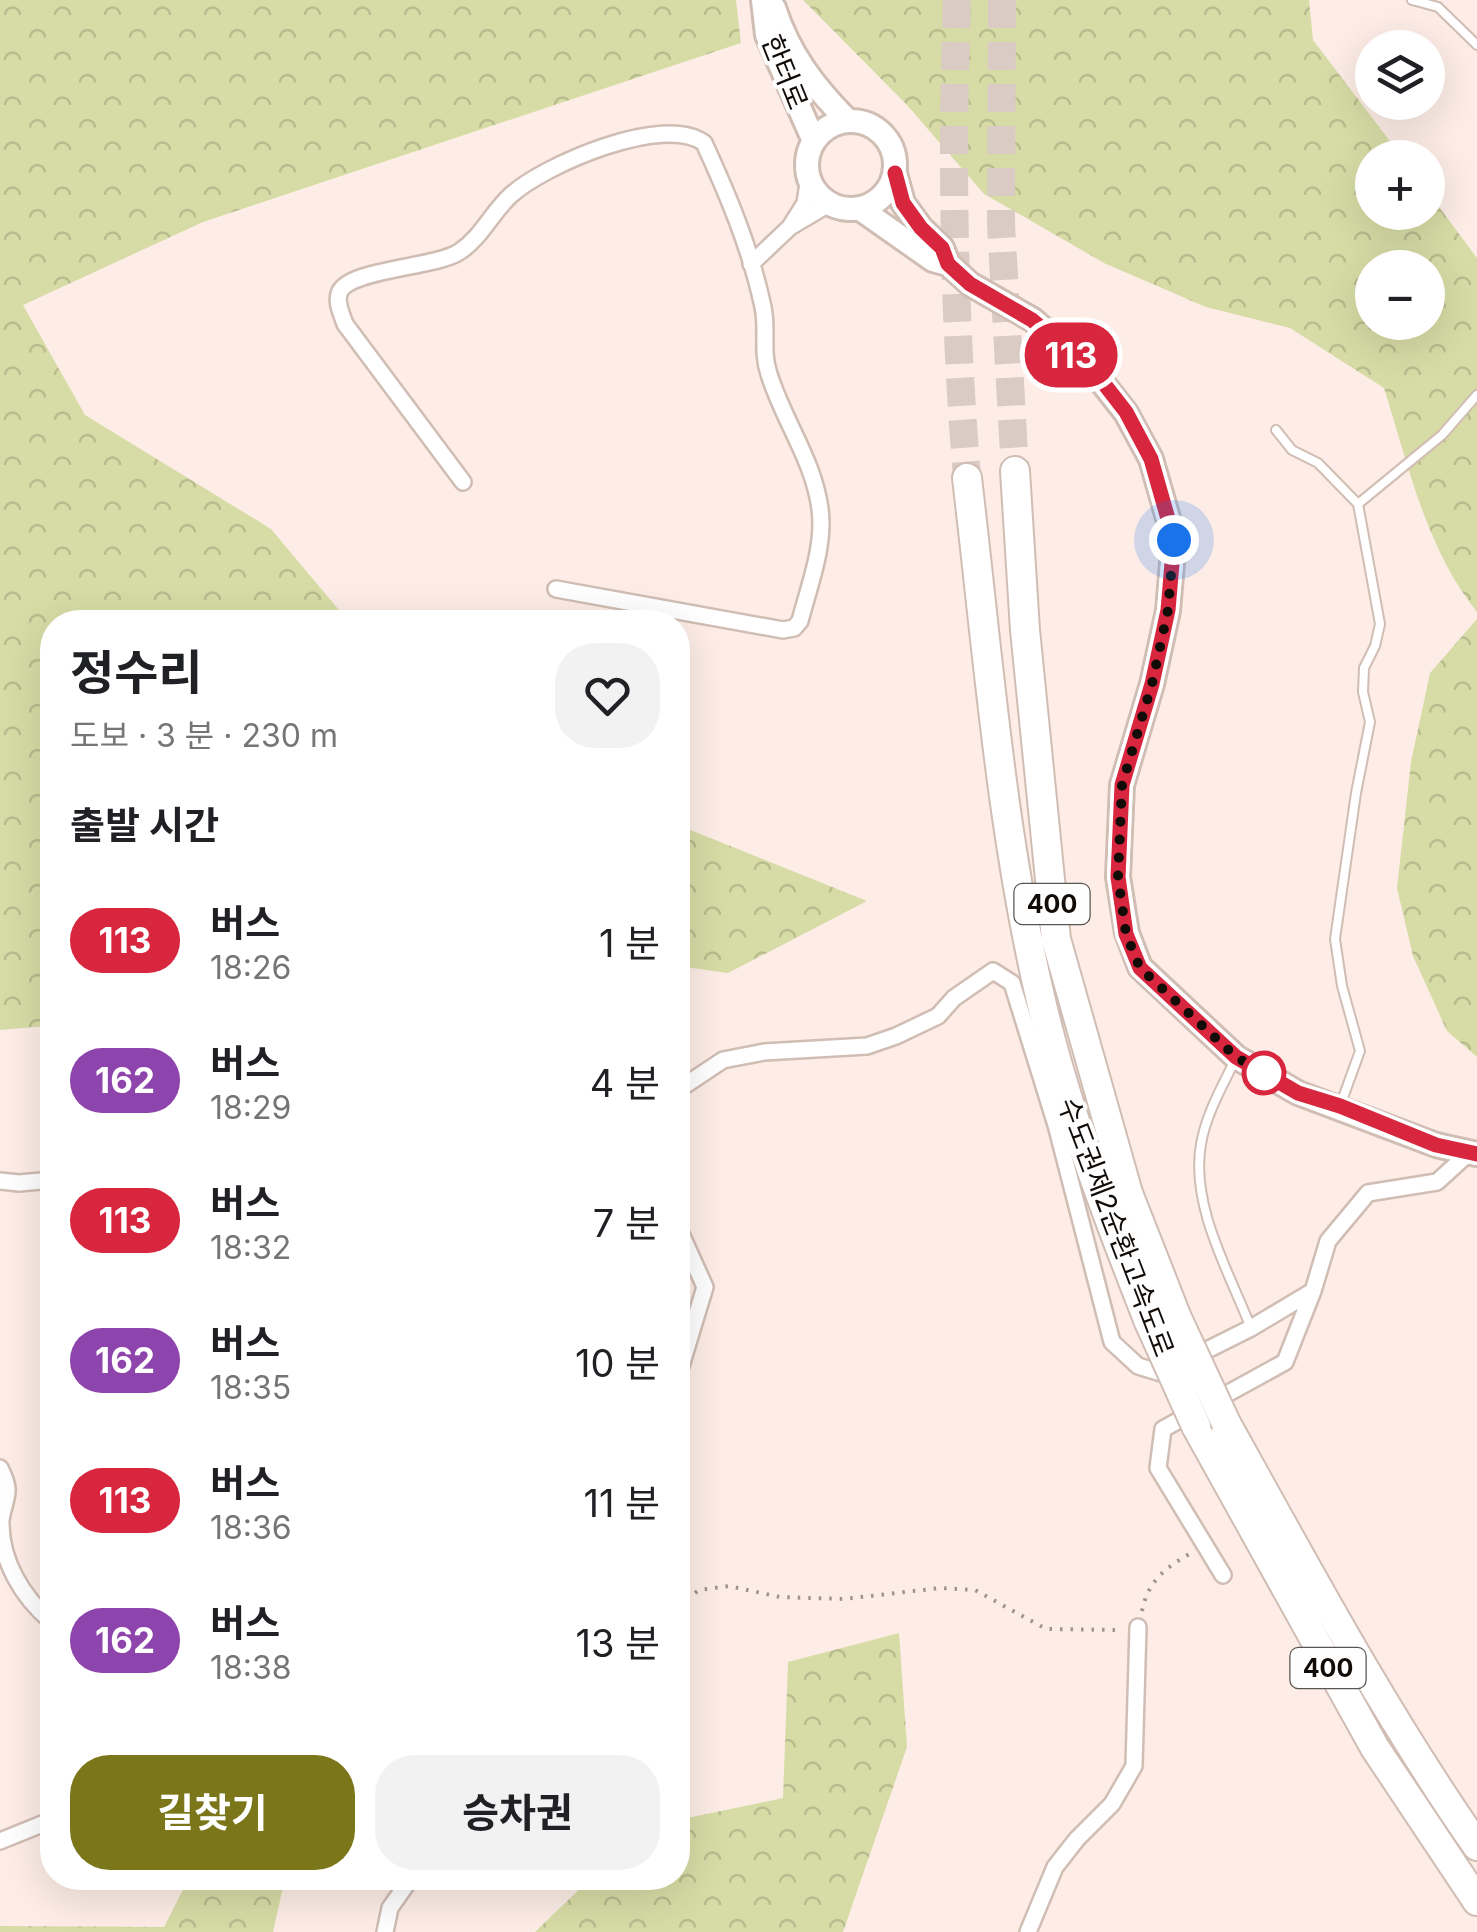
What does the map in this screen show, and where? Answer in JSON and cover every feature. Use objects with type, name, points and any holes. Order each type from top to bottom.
[{"type":"highway","name":"수도권제2순환고속도로","points":[[1014,471],[1025,630],[1056,939],[1196,1426],[1340,1688],[1434,1840],[1477,1901]]},
{"type":"highway","name":"수도권제2순환고속도로","points":[[967,478],[1022,912],[1068,1104],[1163,1320],[1226,1423],[1358,1662],[1477,1846]]},
{"type":"main road","name":"한터로","points":[[766,0],[798,62],[816,88],[848,121]]},
{"type":"main road","name":"한터로","points":[[766,0],[767,35],[814,142]]},
{"type":"main road","points":[[895,173],[882,198],[859,208],[842,208],[829,204],[818,194],[809,177],[808,154],[814,142],[834,124],[848,121],[874,126],[884,135],[896,160],[895,173],[903,203],[942,248],[948,264],[970,284],[1032,320],[1098,376],[1126,412],[1151,459],[1174,540],[1168,610],[1152,684],[1122,785],[1118,877],[1126,934],[1140,968],[1236,1057],[1298,1093],[1436,1145],[1474,1153]]},
{"type":"main road","points":[[859,208],[932,260],[948,264]]},
{"type":"street","points":[[463,482],[345,324],[339,292],[347,282],[458,253],[513,193],[591,151],[652,135],[678,133],[704,143],[742,233],[764,312],[763,349],[769,375],[813,481],[820,509],[816,559],[800,621],[794,628],[783,630],[690,613]]},
{"type":"street","points":[[790,227],[808,195],[809,177]]},
{"type":"street","points":[[751,264],[790,227],[829,204]]},
{"type":"street","points":[[556,589],[672,610]]},
{"type":"street","points":[[690,1082],[723,1060],[764,1052],[867,1046],[896,1036],[938,1016],[954,998],[993,971],[1012,983],[1056,1125],[1112,1342],[1138,1366],[1161,1372],[1251,1328],[1313,1291]]},
{"type":"street","points":[[1223,1575],[1158,1468],[1164,1429],[1286,1362],[1328,1241],[1368,1192],[1436,1182],[1474,1153]]},
{"type":"street","points":[[0,1182],[40,1182]]},
{"type":"street","points":[[690,1254],[705,1288],[690,1337]]},
{"type":"street","points":[[0,1468],[9,1498],[1,1522],[4,1560],[40,1612]]},
{"type":"street","points":[[1028,1932],[1055,1867],[1112,1804],[1134,1766],[1138,1627]]},
{"type":"street","points":[[0,1841],[40,1825]]},
{"type":"street","points":[[385,1932],[390,1908],[402,1890]]},
{"type":"lane","points":[[1412,0],[1438,7],[1477,44]]},
{"type":"lane","points":[[1358,504],[1442,435],[1477,395]]},
{"type":"lane","points":[[1276,430],[1292,450],[1318,463],[1358,504],[1380,624],[1364,668],[1370,722],[1336,939],[1342,986],[1360,1050],[1340,1106]]},
{"type":"lane","points":[[1236,1057],[1200,1144],[1200,1175],[1210,1226],[1251,1328]]},
{"type":"path","points":[[690,1596],[699,1590],[729,1586],[780,1596],[844,1599],[940,1588],[975,1590],[1046,1629],[1138,1627],[1146,1588],[1170,1566],[1198,1550],[1203,1542]]},
{"type":"green space","points":[[0,0],[736,0],[741,43],[203,222],[23,305],[85,415],[271,529],[339,610],[40,610],[40,1027],[0,1030]]},
{"type":"green space","points":[[803,0],[1309,0],[1313,40],[1355,95],[1355,120],[1374,120],[1389,140],[1355,140],[1355,230],[1445,230],[1445,215],[1477,258],[1477,612],[1431,533],[1384,388],[1290,328],[1206,307],[1106,264],[984,194],[907,105]]},
{"type":"green space","points":[[1477,619],[1477,1057],[1447,1031],[1413,956],[1397,888],[1411,762],[1430,673]]},
{"type":"green space","points":[[690,830],[867,901],[728,973],[690,968]]},
{"type":"green space","points":[[899,1633],[907,1747],[843,1932],[535,1932],[579,1890],[690,1890],[690,1817],[783,1798],[788,1662]]},
{"type":"green space","points":[[183,1890],[282,1890],[273,1932],[0,1932],[0,1926],[164,1927]]},
{"type":"tunnel","points":[[957,0],[955,239],[967,478]]},
{"type":"tunnel","points":[[1002,0],[1001,224],[1015,471]]},
{"type":"bus line","name":"113","points":[[895,173],[903,203],[942,248],[948,264],[970,284],[1032,320],[1098,376],[1126,412],[1151,459],[1174,540],[1168,610],[1152,684],[1122,785],[1118,877],[1126,934],[1140,968],[1236,1057],[1298,1093],[1436,1145],[1477,1154]]},
{"type":"route","points":[[1174,540],[1168,610],[1152,684],[1122,785],[1118,877],[1126,934],[1140,968],[1236,1057],[1267,1075],[1264,1073]]}]
